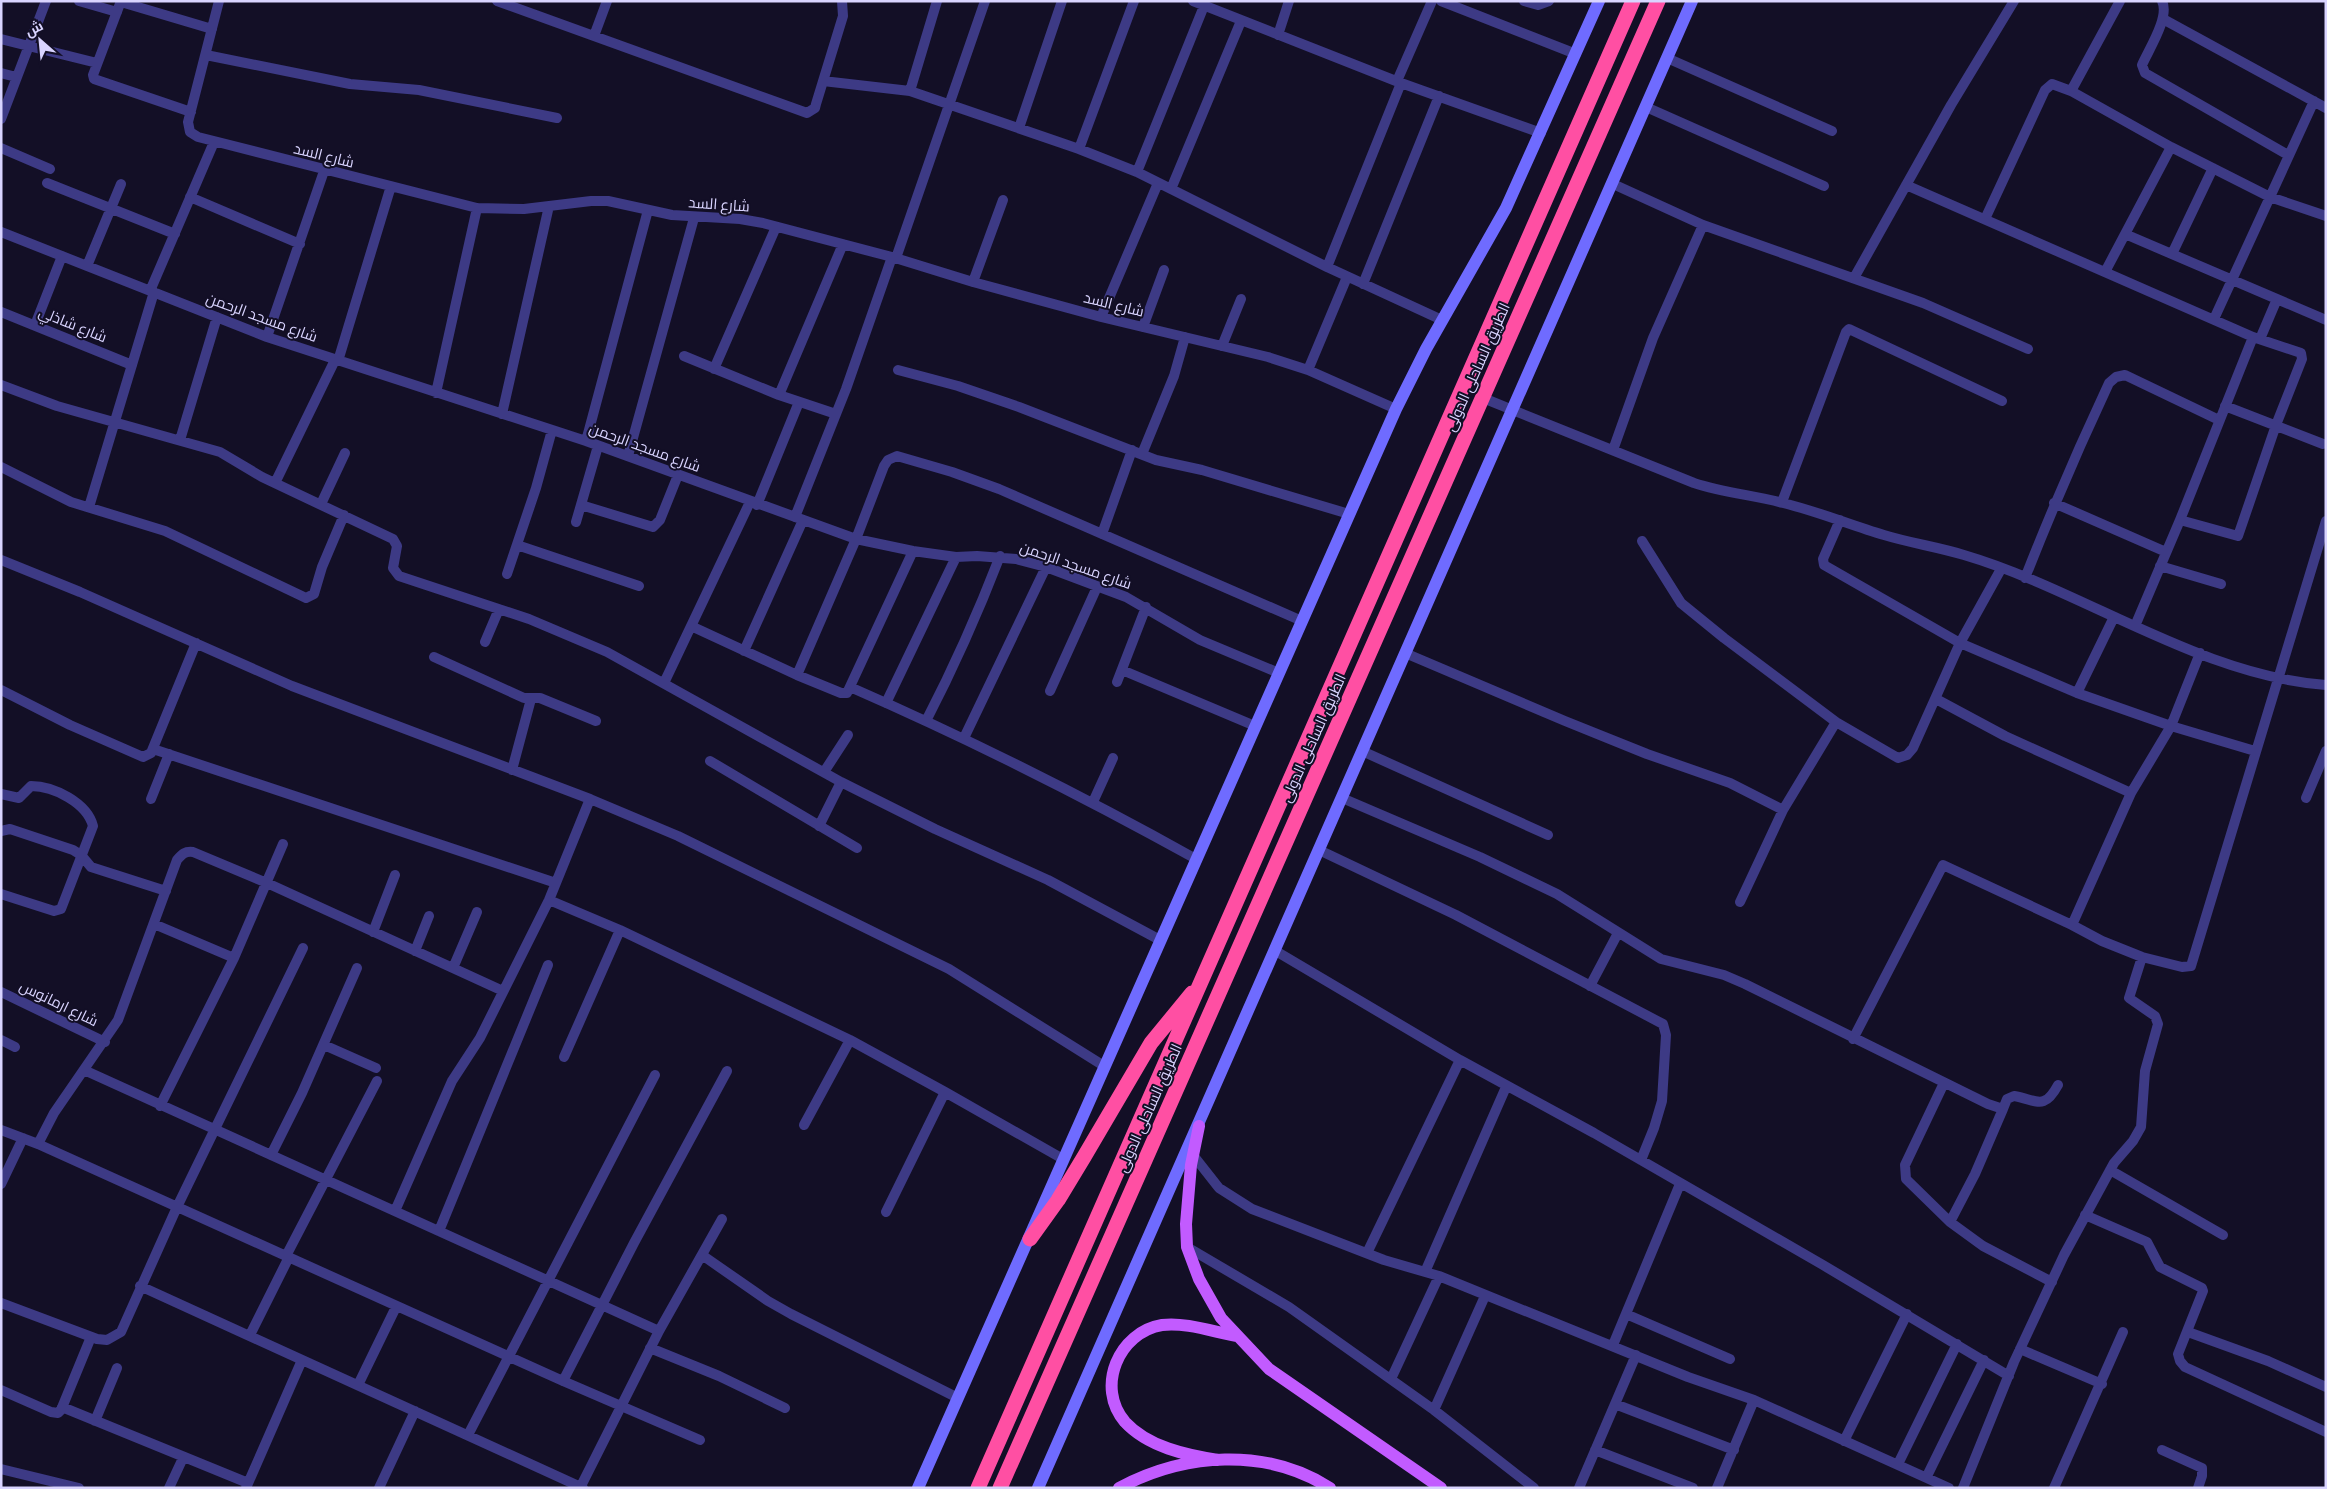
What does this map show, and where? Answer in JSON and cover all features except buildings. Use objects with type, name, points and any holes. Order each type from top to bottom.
[{"type":"highway","name":"الطريق الساحلى الدولى","points":[[978,1488],[1633,1]]},
{"type":"highway","name":"الطريق الساحلى الدولى","points":[[1000,1488],[1658,1]]},
{"type":"highway","points":[[1030,1239],[1080,1164],[1151,1043],[1174,1012],[1201,982]]},
{"type":"main road","points":[[1199,1126],[1193,1155],[1186,1224],[1188,1247],[1208,1298],[1222,1318],[1252,1353],[1288,1383],[1441,1488]]},
{"type":"main road","points":[[1218,1460],[1170,1449],[1147,1438],[1126,1423],[1113,1399],[1113,1372],[1119,1355],[1130,1341],[1154,1327],[1180,1326],[1237,1336]]},
{"type":"main road","points":[[1119,1488],[1153,1471],[1175,1465],[1218,1460],[1245,1460],[1268,1463],[1312,1476],[1330,1488]]},
{"type":"street","points":[[1,119],[27,46],[46,1]]},
{"type":"street","points":[[79,1],[117,12]]},
{"type":"street","points":[[190,112],[96,80],[93,77],[121,1],[212,29]]},
{"type":"street","name":"شارع السد","points":[[219,1],[188,122],[190,132],[198,137],[324,171],[476,208],[498,210],[608,201],[694,218],[740,219],[776,227],[894,258],[1101,317],[1222,346],[1308,370],[1396,409]]},
{"type":"street","points":[[497,1],[802,112],[811,111],[815,108],[843,16],[842,1]]},
{"type":"street","points":[[594,36],[608,1]]},
{"type":"street","points":[[910,91],[937,1]]},
{"type":"street","points":[[744,651],[799,519],[985,1]]},
{"type":"street","points":[[1019,128],[1062,1]]},
{"type":"street","points":[[1079,149],[1134,1]]},
{"type":"street","points":[[1278,35],[1289,1]]},
{"type":"street","points":[[1524,1],[1538,5],[1549,1]]},
{"type":"street","points":[[918,1488],[1030,1239],[1104,1066],[1396,409],[1442,320],[1491,236],[1541,133],[1599,1]]},
{"type":"street","points":[[1038,1488],[1199,1126],[1274,950],[1405,653],[1514,410],[1692,1]]},
{"type":"street","points":[[1854,278],[2014,1]]},
{"type":"street","points":[[2071,91],[2120,1]]},
{"type":"street","points":[[2162,1],[2164,7],[2163,19],[2142,64],[2145,73],[2288,155]]},
{"type":"street","points":[[1327,267],[1399,82],[1433,2],[1576,54]]},
{"type":"street","points":[[1137,172],[1199,3],[1399,82],[1541,133]]},
{"type":"street","points":[[2163,19],[2326,108]]},
{"type":"street","points":[[1171,189],[1241,21]]},
{"type":"street","points":[[1,39],[97,63]]},
{"type":"street","points":[[206,55],[350,84],[420,90],[557,118]]},
{"type":"street","points":[[1667,58],[1832,130]]},
{"type":"street","points":[[1,73],[16,77]]},
{"type":"street","points":[[823,81],[910,91],[1079,149],[1137,172],[1347,277],[1442,320]]},
{"type":"street","points":[[1985,219],[2044,90],[2052,84],[2071,91],[2171,147],[2270,197],[2325,216]]},
{"type":"street","points":[[1364,284],[1439,96]]},
{"type":"street","points":[[2214,319],[2314,101]]},
{"type":"street","points":[[1646,107],[1824,186]]},
{"type":"street","points":[[89,507],[132,365],[152,291],[174,234],[214,142]]},
{"type":"street","points":[[2105,272],[2171,147]]},
{"type":"street","points":[[1,148],[50,169]]},
{"type":"street","points":[[2172,254],[2213,168]]},
{"type":"street","points":[[267,337],[324,171]]},
{"type":"street","points":[[48,183],[174,234]]},
{"type":"street","points":[[1101,317],[1158,183]]},
{"type":"street","points":[[87,266],[121,184]]},
{"type":"street","points":[[1612,184],[1704,225],[1923,303],[2028,350]]},
{"type":"street","points":[[1906,185],[2256,338],[2298,352],[2302,356],[2238,536],[2180,520]]},
{"type":"street","points":[[275,483],[337,360],[391,186]]},
{"type":"street","points":[[190,197],[300,244]]},
{"type":"street","points":[[973,282],[1003,200]]},
{"type":"street","points":[[502,414],[549,206]]},
{"type":"street","points":[[436,393],[476,208]]},
{"type":"street","points":[[586,441],[648,210]]},
{"type":"street","points":[[628,456],[694,218]]},
{"type":"street","points":[[1613,450],[1654,338],[1704,225]]},
{"type":"street","points":[[714,369],[776,227]]},
{"type":"street","name":"شارع مسجد الرحمن","points":[[1,232],[267,337],[586,441],[856,539],[913,551],[956,557],[1000,556],[1016,558],[1046,567],[1146,607],[1200,640],[1279,673]]},
{"type":"street","points":[[2125,234],[2326,320]]},
{"type":"street","points":[[780,395],[843,244]]},
{"type":"street","points":[[35,324],[62,256]]},
{"type":"street","points":[[1143,327],[1164,270]]},
{"type":"street","points":[[1308,370],[1347,277]]},
{"type":"street","points":[[1222,346],[1241,299]]},
{"type":"street","points":[[2135,626],[2180,520],[2225,406],[2256,338],[2277,299]]},
{"type":"street","name":"شارع شاذلي","points":[[1,312],[35,324],[132,365]]},
{"type":"street","points":[[180,440],[217,317]]},
{"type":"street","points":[[1782,502],[1846,332],[1849,329],[2002,401]]},
{"type":"street","points":[[1142,454],[1174,376],[1185,337]]},
{"type":"street","points":[[684,356],[780,395],[836,414]]},
{"type":"street","points":[[898,370],[958,386],[1019,407],[1156,460],[1202,470],[1349,514]]},
{"type":"street","points":[[2025,578],[2054,503],[2108,383],[2116,376],[2125,375],[2220,420]]},
{"type":"street","points":[[1,386],[57,406],[220,452],[275,483],[393,539],[398,546],[394,568],[399,576],[499,609],[582,640],[664,683],[841,782],[935,829],[1048,880],[1160,940]]},
{"type":"street","points":[[1483,398],[1716,490],[1782,502],[1883,535],[1965,555],[2025,578],[2200,653],[2277,678],[2326,685]]},
{"type":"street","points":[[664,683],[753,503],[799,402]]},
{"type":"street","points":[[2225,406],[2323,444]]},
{"type":"street","points":[[507,574],[552,430]]},
{"type":"street","points":[[576,522],[598,446]]},
{"type":"street","points":[[1102,534],[1132,450]]},
{"type":"street","points":[[321,504],[345,453]]},
{"type":"street","points":[[797,675],[856,539],[884,466],[888,460],[897,456],[952,472],[999,489],[1302,621]]},
{"type":"street","points":[[1,467],[72,502],[165,531],[309,598],[317,588],[322,567],[344,515]]},
{"type":"street","points":[[581,505],[653,527],[660,520],[678,475]]},
{"type":"street","points":[[2054,503],[2166,552]]},
{"type":"street","points":[[1840,520],[1823,559],[1824,565],[1960,643],[2077,693],[2171,726],[2256,751]]},
{"type":"street","points":[[1853,1039],[1942,865],[2072,925],[2102,941],[2142,957],[2182,967],[2191,966],[2277,678],[2325,527]]},
{"type":"street","points":[[1642,541],[1681,603],[1724,638],[1836,722],[1898,758],[1902,758],[1913,748],[1960,643],[2001,569]]},
{"type":"street","points":[[517,545],[639,586]]},
{"type":"street","points":[[691,626],[797,675],[841,693],[846,693],[913,551]]},
{"type":"street","points":[[926,720],[974,622],[1000,556]]},
{"type":"street","points":[[886,703],[956,557]]},
{"type":"street","points":[[1,560],[80,592],[336,704],[590,799],[678,836],[916,952],[985,990],[1104,1066]]},
{"type":"street","points":[[2160,566],[2221,584]]},
{"type":"street","points":[[964,738],[1046,567]]},
{"type":"street","points":[[1050,691],[1097,586]]},
{"type":"street","points":[[1117,682],[1146,607]]},
{"type":"street","points":[[485,642],[499,609]]},
{"type":"street","points":[[2077,693],[2114,617]]},
{"type":"street","points":[[1,690],[138,756],[148,756],[153,749],[196,643]]},
{"type":"street","points":[[1405,653],[1565,721],[1730,783],[1783,810]]},
{"type":"street","points":[[2072,925],[2131,793],[2171,726],[2200,653]]},
{"type":"street","points":[[434,657],[531,699],[540,698],[596,721]]},
{"type":"street","points":[[1122,670],[1255,726]]},
{"type":"street","points":[[850,688],[964,738],[1094,802],[1196,858]]},
{"type":"street","points":[[512,770],[531,699]]},
{"type":"street","points":[[1936,699],[2005,736],[2131,793]]},
{"type":"street","points":[[1740,902],[1783,810],[1836,722]]},
{"type":"street","points":[[824,772],[848,735]]},
{"type":"street","points":[[153,749],[556,882]]},
{"type":"street","points":[[2306,798],[2326,750]]},
{"type":"street","points":[[1362,751],[1548,835]]},
{"type":"street","points":[[151,799],[169,754]]},
{"type":"street","points":[[1094,802],[1114,758]]},
{"type":"street","points":[[710,761],[858,848]]},
{"type":"street","points":[[818,826],[841,782]]},
{"type":"street","points":[[1,794],[19,798],[26,788],[36,786],[68,798],[83,809],[91,819],[93,826],[89,842],[61,909],[54,911],[1,894]]},
{"type":"street","points":[[1342,798],[1480,857],[1557,894],[1661,959],[1724,975],[1944,1083],[2003,1109]]},
{"type":"street","points":[[395,1211],[452,1081],[480,1038],[549,900],[590,799]]},
{"type":"street","points":[[1,831],[10,829],[73,850],[82,855],[91,866],[166,891]]},
{"type":"street","points":[[160,1106],[234,958],[283,844]]},
{"type":"street","points":[[1319,850],[1456,915],[1658,1020],[1664,1028],[1662,1101],[1654,1128],[1641,1160]]},
{"type":"street","points":[[38,1144],[54,1113],[105,1042],[123,1009],[177,860],[181,854],[187,852],[193,852],[267,883],[503,991]]},
{"type":"street","points":[[373,932],[395,875]]},
{"type":"street","points":[[549,900],[620,930],[850,1040],[1063,1159]]},
{"type":"street","points":[[452,968],[477,912]]},
{"type":"street","points":[[415,951],[429,916]]},
{"type":"street","points":[[154,924],[234,958]]},
{"type":"street","points":[[564,1057],[620,930]]},
{"type":"street","points":[[1590,986],[1618,933]]},
{"type":"street","points":[[1,1303],[91,1337],[107,1340],[121,1332],[177,1207],[303,948]]},
{"type":"street","points":[[1274,950],[1506,1087],[1641,1160],[1907,1314],[2009,1376]]},
{"type":"street","points":[[1963,1488],[2020,1349],[2085,1215],[2110,1170],[2133,1141],[2141,1127],[2145,1071],[2158,1024],[2155,1016],[2129,998],[2142,957]]},
{"type":"street","points":[[439,1231],[548,964]]},
{"type":"street","points":[[271,1155],[324,1045],[357,968]]},
{"type":"street","name":"شارع ارمانوس","points":[[1,992],[105,1042]]},
{"type":"street","points":[[1,1040],[15,1046]]},
{"type":"street","points":[[804,1125],[850,1040]]},
{"type":"street","points":[[324,1045],[376,1068]]},
{"type":"street","points":[[1367,1253],[1460,1060]]},
{"type":"street","points":[[84,1070],[659,1331]]},
{"type":"street","points":[[563,1382],[634,1243],[727,1071]]},
{"type":"street","points":[[468,1435],[655,1075]]},
{"type":"street","points":[[250,1335],[287,1257],[377,1081]]},
{"type":"street","points":[[1944,1083],[1904,1170],[1906,1179],[1950,1222],[1983,1246],[2052,1282]]},
{"type":"street","points":[[1950,1222],[1976,1174],[2005,1103],[2011,1096],[2034,1103],[2044,1102],[2052,1097],[2058,1085]]},
{"type":"street","points":[[1425,1272],[1506,1087]]},
{"type":"street","points":[[886,1212],[945,1092]]},
{"type":"street","points":[[1,1130],[38,1144],[563,1382],[700,1440]]},
{"type":"street","points":[[1,1184],[23,1138]]},
{"type":"street","points":[[1193,1155],[1219,1188],[1244,1204],[1367,1253],[1439,1276],[1485,1296],[1754,1400],[1949,1488]]},
{"type":"street","points":[[2110,1170],[2224,1235]]},
{"type":"street","points":[[1613,1345],[1680,1184]]},
{"type":"street","points":[[2085,1215],[2147,1242],[2160,1267],[2202,1288],[2203,1291],[2178,1354],[2180,1361],[2186,1367],[2326,1432]]},
{"type":"street","points":[[140,1286],[581,1487],[650,1348],[722,1219]]},
{"type":"street","points":[[1188,1247],[1289,1307],[1434,1410],[1534,1488]]},
{"type":"street","points":[[702,1255],[783,1309],[958,1398]]},
{"type":"street","points":[[1391,1380],[1439,1276]]},
{"type":"street","points":[[1434,1410],[1485,1296]]},
{"type":"street","points":[[358,1385],[396,1307]]},
{"type":"street","points":[[1626,1314],[1730,1359]]},
{"type":"street","points":[[1844,1441],[1907,1314]]},
{"type":"street","points":[[2054,1488],[2102,1384],[2123,1332]]},
{"type":"street","points":[[2188,1332],[2260,1358],[2326,1387]]},
{"type":"street","points":[[1,1390],[51,1412],[58,1413],[91,1337]]},
{"type":"street","points":[[1898,1464],[1957,1344]]},
{"type":"street","points":[[650,1348],[719,1376],[785,1408]]},
{"type":"street","points":[[2020,1349],[2102,1384]]},
{"type":"street","points":[[1579,1488],[1636,1355]]},
{"type":"street","points":[[62,1407],[247,1485],[302,1360]]},
{"type":"street","points":[[1926,1476],[1984,1360]]},
{"type":"street","points":[[95,1421],[117,1368]]},
{"type":"street","points":[[1717,1488],[1754,1400]]},
{"type":"street","points":[[1615,1404],[1734,1450]]},
{"type":"street","points":[[379,1488],[415,1411]]},
{"type":"street","points":[[1595,1450],[1693,1488]]},
{"type":"street","points":[[2162,1450],[2202,1468],[2202,1476],[2198,1488]]},
{"type":"street","points":[[169,1488],[183,1458]]},
{"type":"street","points":[[1,1469],[79,1488]]}]
